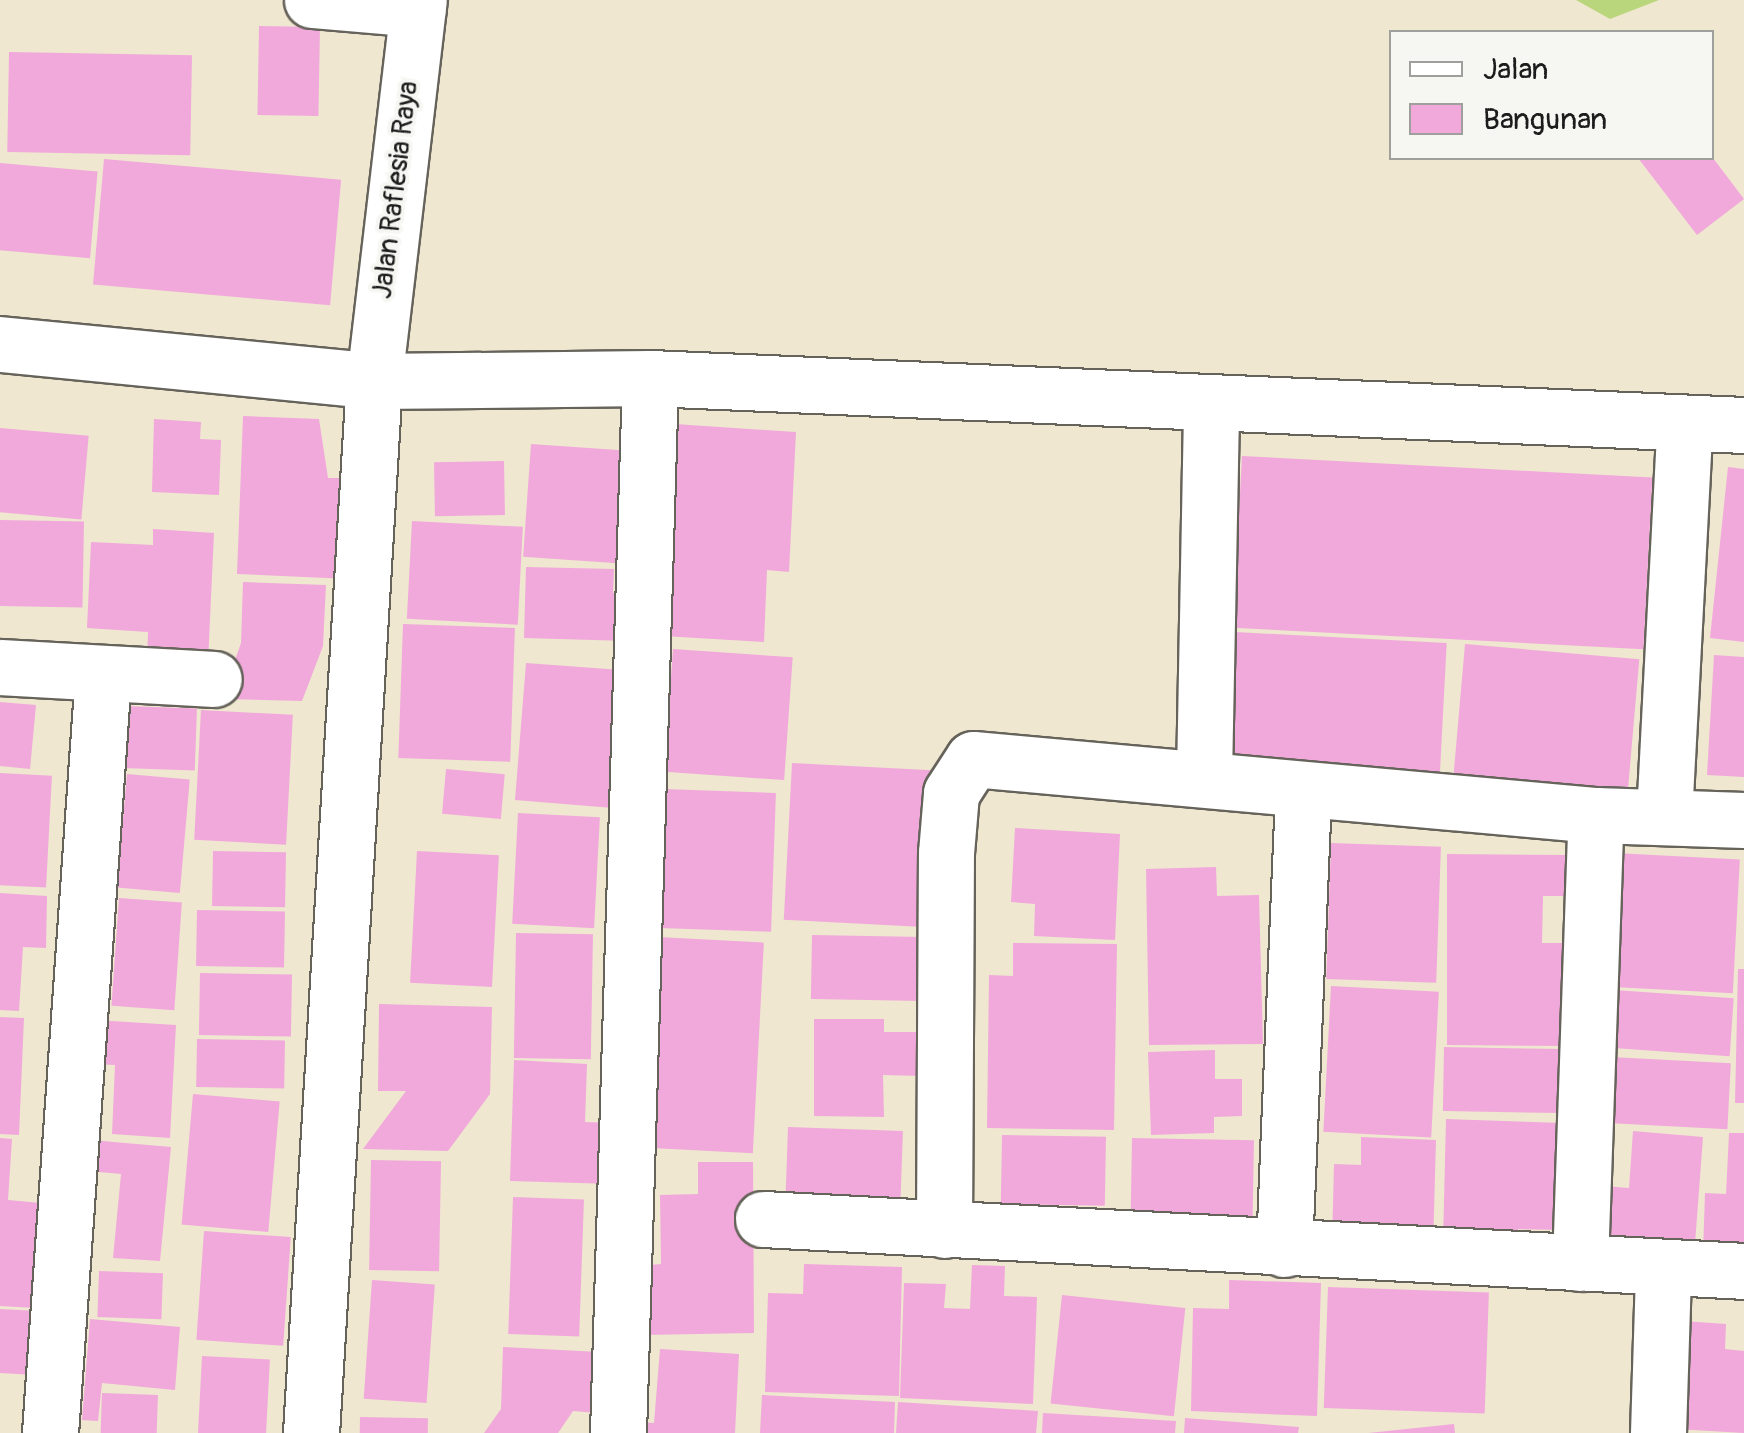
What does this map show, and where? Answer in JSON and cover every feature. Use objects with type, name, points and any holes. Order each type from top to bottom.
[{"type":"street","points":[[312,0],[419,4]]},
{"type":"street","name":"Jalan Raflesia Raya","points":[[311,1433],[374,381],[419,4]]},
{"type":"street","points":[[0,344],[374,381],[650,378],[1684,429],[1744,425]]},
{"type":"street","points":[[618,1433],[650,378]]},
{"type":"street","points":[[1204,776],[1211,408]]},
{"type":"street","points":[[1664,816],[1684,429]]},
{"type":"street","points":[[0,667],[214,678]]},
{"type":"street","points":[[50,1433],[103,675]]},
{"type":"street","points":[[944,1230],[946,853],[959,770],[989,756],[1204,776],[1304,790],[1596,815],[1744,820]]},
{"type":"street","points":[[1284,1248],[1304,790]]},
{"type":"street","points":[[1580,1263],[1596,815]]},
{"type":"street","points":[[763,1219],[1663,1270],[1744,1271]]},
{"type":"street","points":[[1658,1433],[1663,1270]]},
{"type":"green space","points":[[1576,0],[1659,0],[1610,19]]},
{"type":"building","points":[[259,26],[320,27],[318,116],[257,115]]},
{"type":"building","points":[[9,52],[192,55],[190,155],[7,152]]},
{"type":"building","points":[[104,159],[341,180],[330,305],[93,285]]},
{"type":"building","points":[[1714,159],[1744,199],[1697,235],[1640,160]]},
{"type":"building","points":[[0,163],[98,172],[90,258],[0,250]]},
{"type":"building","points":[[243,416],[319,419],[328,478],[353,478],[349,579],[237,574]]},
{"type":"building","points":[[154,419],[201,422],[200,439],[221,440],[219,495],[152,492]]},
{"type":"building","points":[[675,424],[796,432],[789,572],[767,570],[764,642],[663,636]]},
{"type":"building","points":[[0,428],[89,436],[81,519],[0,512]]},
{"type":"building","points":[[531,444],[636,451],[628,564],[523,557]]},
{"type":"building","points":[[1242,456],[1652,478],[1643,649],[1233,628]]},
{"type":"building","points":[[504,461],[505,515],[435,516],[434,462]]},
{"type":"building","points":[[1728,467],[1744,469],[1744,642],[1710,638]]},
{"type":"building","points":[[0,520],[84,521],[82,607],[0,606]]},
{"type":"building","points":[[412,521],[523,527],[518,625],[407,619]]},
{"type":"building","points":[[153,529],[214,533],[208,662],[147,658],[148,632],[87,628],[91,542],[153,545]]},
{"type":"building","points":[[526,567],[614,569],[613,593],[629,594],[628,641],[524,638]]},
{"type":"building","points":[[243,582],[326,585],[323,646],[302,701],[221,699],[241,643]]},
{"type":"building","points":[[403,624],[515,628],[510,762],[398,758]]},
{"type":"building","points":[[1235,632],[1447,643],[1440,778],[1228,767]]},
{"type":"building","points":[[1465,644],[1639,659],[1628,791],[1453,775]]},
{"type":"building","points":[[673,649],[793,657],[784,780],[664,772]]},
{"type":"building","points":[[1714,655],[1744,657],[1744,777],[1707,775]]},
{"type":"building","points":[[526,663],[621,670],[625,809],[515,800]]},
{"type":"building","points":[[0,702],[36,705],[30,769],[0,766]]},
{"type":"building","points":[[124,706],[197,709],[195,771],[122,768]]},
{"type":"building","points":[[201,710],[293,715],[286,845],[194,840]]},
{"type":"building","points":[[792,763],[937,771],[929,927],[784,920]]},
{"type":"building","points":[[446,769],[505,774],[501,819],[442,814]]},
{"type":"building","points":[[0,773],[52,776],[46,888],[0,885]]},
{"type":"building","points":[[127,774],[190,779],[180,893],[117,888]]},
{"type":"building","points":[[664,789],[776,793],[771,932],[659,928]]},
{"type":"building","points":[[518,813],[600,817],[594,928],[512,924]]},
{"type":"building","points":[[1015,828],[1120,834],[1115,940],[1034,936],[1035,904],[1011,902]]},
{"type":"building","points":[[1331,843],[1441,847],[1436,983],[1326,979]]},
{"type":"building","points":[[213,851],[286,852],[285,907],[212,906]]},
{"type":"building","points":[[417,851],[499,855],[492,987],[410,983]]},
{"type":"building","points":[[1615,853],[1740,860],[1733,993],[1608,987]]},
{"type":"building","points":[[1447,854],[1569,855],[1569,896],[1543,896],[1542,943],[1568,943],[1568,1046],[1447,1045]]},
{"type":"building","points":[[1216,867],[1217,896],[1259,895],[1263,1044],[1149,1045],[1146,869]]},
{"type":"building","points":[[0,893],[47,896],[46,948],[23,947],[19,1011],[0,1010]]},
{"type":"building","points":[[119,898],[182,902],[174,1010],[111,1006]]},
{"type":"building","points":[[197,910],[285,912],[284,968],[196,966]]},
{"type":"building","points":[[516,933],[593,934],[591,1059],[514,1058]]},
{"type":"building","points":[[812,935],[924,937],[923,1001],[811,999]]},
{"type":"building","points":[[658,937],[764,943],[753,1153],[647,1148]]},
{"type":"building","points":[[1013,943],[1117,944],[1114,1130],[987,1128],[989,975],[1013,976]]},
{"type":"building","points":[[1738,969],[1744,969],[1744,1103],[1735,1103]]},
{"type":"building","points":[[200,973],[292,975],[291,1037],[199,1035]]},
{"type":"building","points":[[1331,986],[1439,992],[1431,1137],[1323,1132]]},
{"type":"building","points":[[1614,990],[1734,998],[1730,1056],[1610,1048]]},
{"type":"building","points":[[379,1004],[492,1007],[490,1094],[448,1151],[363,1149],[406,1091],[378,1091]]},
{"type":"building","points":[[0,1017],[24,1018],[19,1135],[0,1134]]},
{"type":"building","points":[[814,1019],[884,1019],[884,1032],[923,1032],[923,1076],[883,1075],[884,1117],[814,1116]]},
{"type":"building","points":[[95,1020],[176,1025],[170,1138],[112,1134],[115,1065],[93,1064]]},
{"type":"building","points":[[197,1039],[285,1041],[284,1089],[196,1087]]},
{"type":"building","points":[[1444,1047],[1564,1049],[1563,1113],[1443,1111]]},
{"type":"building","points":[[1215,1050],[1215,1079],[1242,1079],[1242,1116],[1214,1117],[1214,1133],[1151,1135],[1148,1052]]},
{"type":"building","points":[[1611,1057],[1731,1063],[1727,1129],[1608,1123]]},
{"type":"building","points":[[514,1060],[587,1064],[585,1122],[614,1123],[612,1184],[510,1181]]},
{"type":"building","points":[[193,1094],[280,1102],[268,1232],[182,1225]]},
{"type":"building","points":[[1446,1119],[1564,1123],[1561,1230],[1518,1229],[1517,1244],[1443,1242]]},
{"type":"building","points":[[788,1127],[903,1131],[900,1201],[786,1197]]},
{"type":"building","points":[[1633,1131],[1703,1137],[1694,1257],[1597,1249],[1603,1186],[1629,1188]]},
{"type":"building","points":[[1729,1133],[1744,1133],[1744,1255],[1703,1253],[1705,1193],[1726,1194]]},
{"type":"building","points":[[1002,1135],[1106,1137],[1105,1206],[1001,1204]]},
{"type":"building","points":[[1361,1137],[1436,1140],[1433,1247],[1332,1244],[1334,1164],[1361,1165]]},
{"type":"building","points":[[0,1138],[12,1139],[8,1200],[41,1203],[35,1308],[0,1306]]},
{"type":"building","points":[[1132,1138],[1254,1140],[1252,1231],[1130,1229]]},
{"type":"building","points":[[91,1140],[171,1147],[160,1261],[113,1258],[121,1174],[88,1171]]},
{"type":"building","points":[[371,1160],[441,1161],[439,1271],[369,1270]]},
{"type":"building","points":[[698,1162],[753,1162],[754,1333],[642,1335],[641,1266],[661,1264],[660,1195],[698,1194]]},
{"type":"building","points":[[513,1197],[584,1199],[579,1336],[508,1334]]},
{"type":"building","points":[[204,1231],[291,1237],[283,1346],[196,1340]]},
{"type":"building","points":[[804,1264],[902,1267],[899,1396],[765,1392],[768,1293],[803,1294]]},
{"type":"building","points":[[972,1265],[1005,1266],[1004,1296],[1037,1297],[1033,1404],[900,1398],[904,1283],[946,1284],[944,1308],[970,1309]]},
{"type":"building","points":[[99,1271],[163,1273],[161,1319],[97,1317]]},
{"type":"building","points":[[372,1280],[435,1284],[427,1403],[364,1399]]},
{"type":"building","points":[[1229,1280],[1321,1283],[1317,1416],[1191,1411],[1193,1308],[1229,1309]]},
{"type":"building","points":[[1328,1287],[1489,1293],[1485,1414],[1324,1408]]},
{"type":"building","points":[[1062,1295],[1185,1308],[1174,1416],[1051,1403]]},
{"type":"building","points":[[0,1309],[34,1311],[31,1375],[0,1373]]},
{"type":"building","points":[[90,1319],[180,1327],[175,1390],[102,1383],[98,1421],[82,1420]]},
{"type":"building","points":[[1683,1321],[1726,1324],[1725,1349],[1744,1351],[1744,1433],[1676,1429]]},
{"type":"building","points":[[503,1347],[600,1352],[598,1413],[573,1411],[558,1433],[484,1433],[501,1409]]},
{"type":"building","points":[[660,1349],[739,1354],[735,1433],[637,1433],[638,1422],[654,1423]]},
{"type":"building","points":[[202,1356],[270,1360],[266,1433],[198,1433]]},
{"type":"building","points":[[102,1393],[158,1395],[157,1433],[101,1433]]},
{"type":"building","points":[[762,1395],[895,1402],[894,1433],[760,1433]]},
{"type":"building","points":[[898,1402],[1038,1411],[1036,1433],[896,1433]]},
{"type":"building","points":[[1043,1413],[1176,1421],[1175,1433],[1042,1433]]},
{"type":"building","points":[[360,1417],[428,1418],[428,1433],[360,1433]]},
{"type":"building","points":[[1185,1418],[1299,1427],[1298,1433],[1184,1433]]},
{"type":"building","points":[[1454,1424],[1454,1433],[1368,1433]]}]
